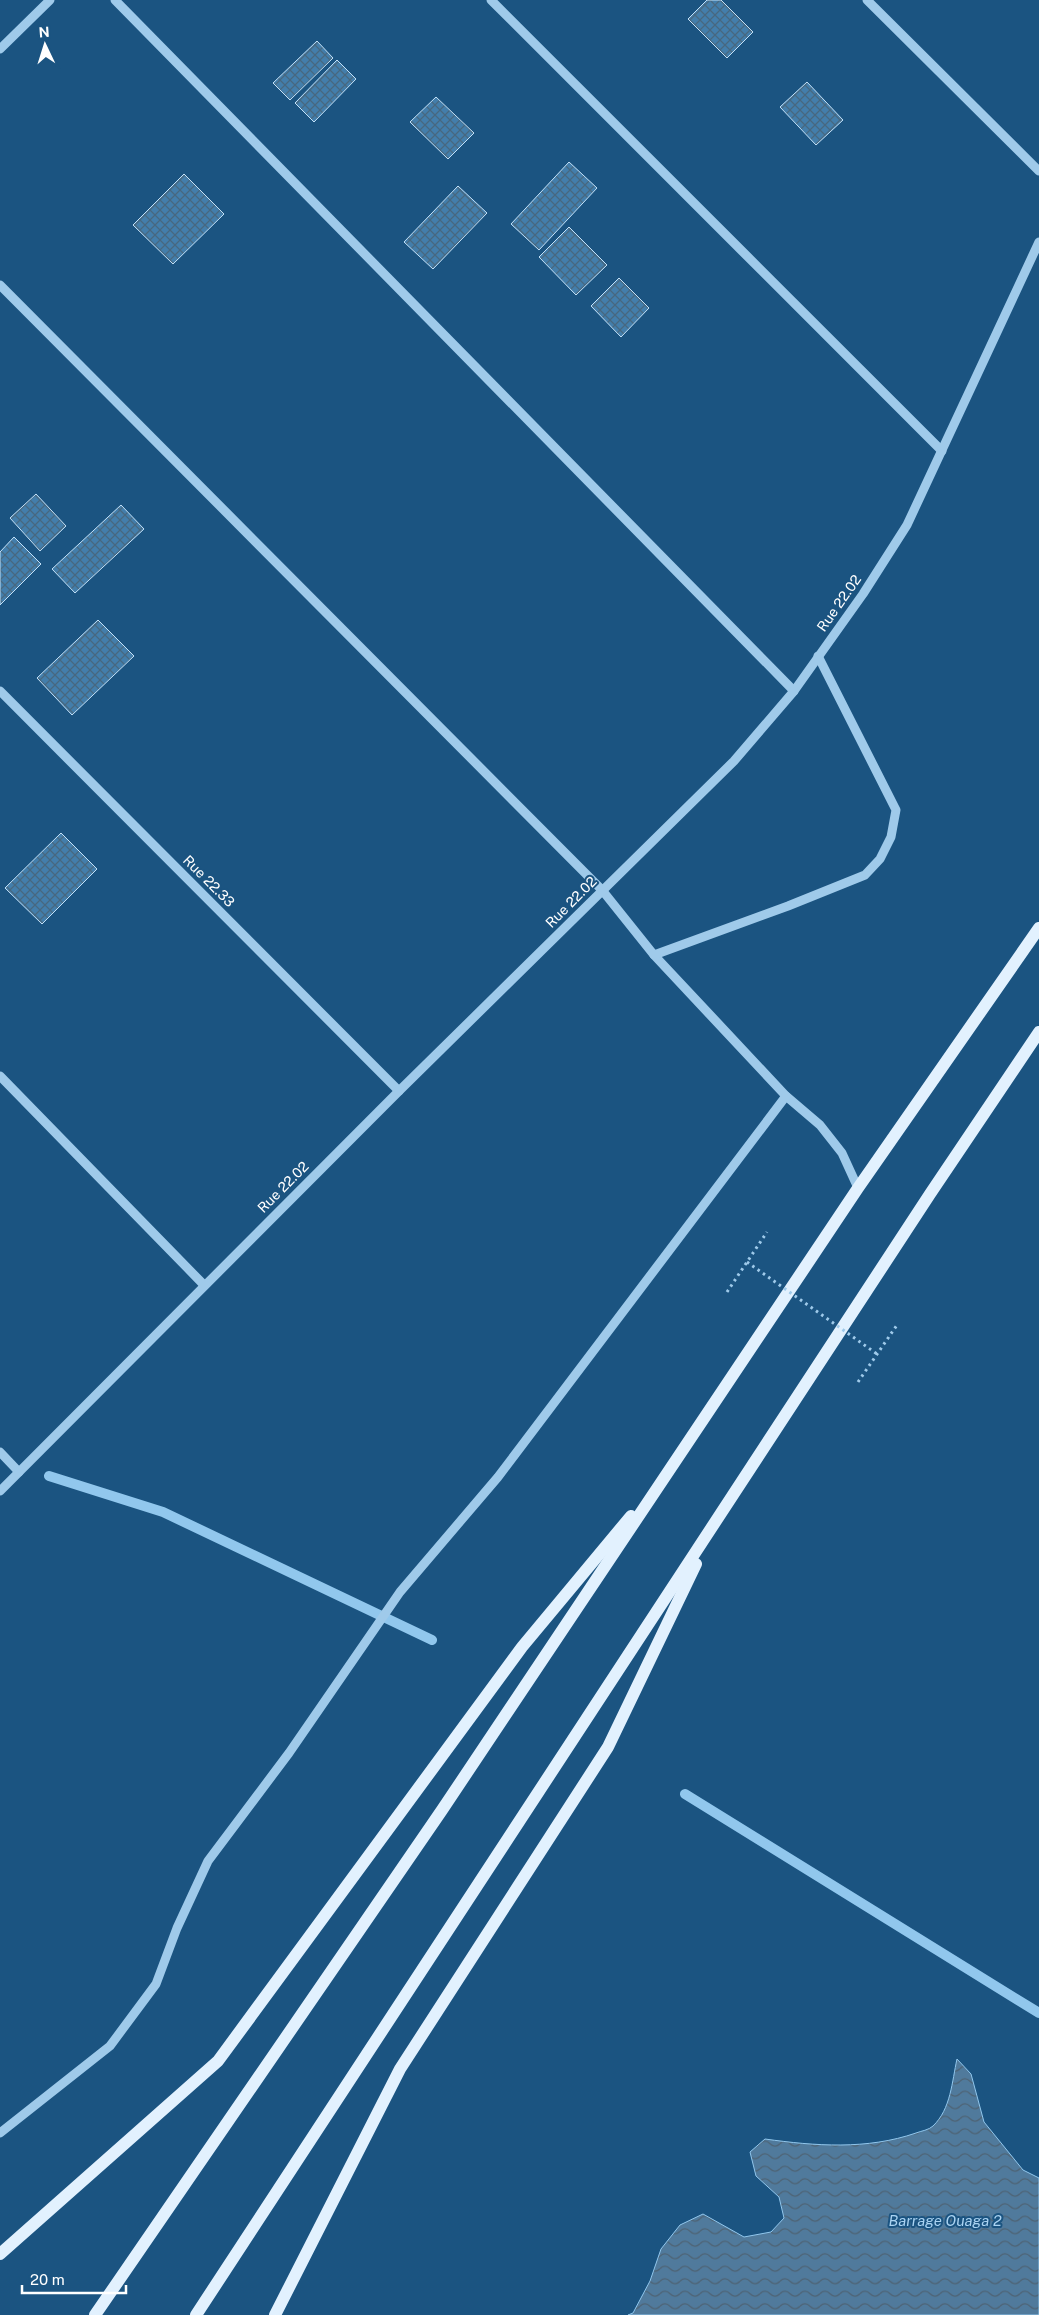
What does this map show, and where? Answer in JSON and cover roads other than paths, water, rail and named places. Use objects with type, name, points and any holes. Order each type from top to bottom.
[{"type":"main road","points":[[95,2315],[448,1802],[858,1188],[1039,928]]},
{"type":"main road","points":[[196,2315],[718,1517],[1039,1032]]},
{"type":"main road","points":[[0,2254],[218,2061],[522,1647],[676,1462]]},
{"type":"main road","points":[[275,2315],[400,2069],[608,1747],[718,1517]]},
{"type":"street","points":[[0,49],[50,0]]},
{"type":"street","points":[[115,0],[794,691]]},
{"type":"street","points":[[491,0],[942,451]]},
{"type":"street","points":[[867,0],[1039,171]]},
{"type":"street","name":"Rue 22.02","points":[[0,1491],[399,1091],[734,761],[794,691],[863,594],[907,525],[1039,242]]},
{"type":"street","points":[[0,285],[602,890],[654,955],[786,1096],[820,1125],[842,1153],[858,1188]]},
{"type":"street","points":[[654,955],[788,906],[865,875],[880,860],[891,837],[896,810],[818,656]]},
{"type":"street","name":"Rue 22.33","points":[[0,691],[399,1091]]},
{"type":"street","points":[[0,1076],[204,1285]]},
{"type":"street","points":[[0,2133],[110,2046],[156,1984],[177,1928],[208,1861],[289,1753],[400,1592],[498,1477],[786,1096]]},
{"type":"street","points":[[0,1452],[19,1472]]},
{"type":"water","name":"Barrage Ouaga 2","points":[[957,2059],[971,2074],[984,2122],[1023,2170],[1039,2178],[1039,2315],[628,2315],[633,2313],[650,2281],[661,2249],[680,2225],[703,2214],[744,2237],[771,2232],[784,2218],[779,2197],[756,2176],[750,2152],[765,2139],[822,2145],[860,2144],[897,2138],[927,2129],[933,2126],[944,2111]]},
{"type":"waterway","points":[[49,1476],[163,1512],[432,1640]]},
{"type":"waterway","points":[[685,1794],[1039,2013]]}]
